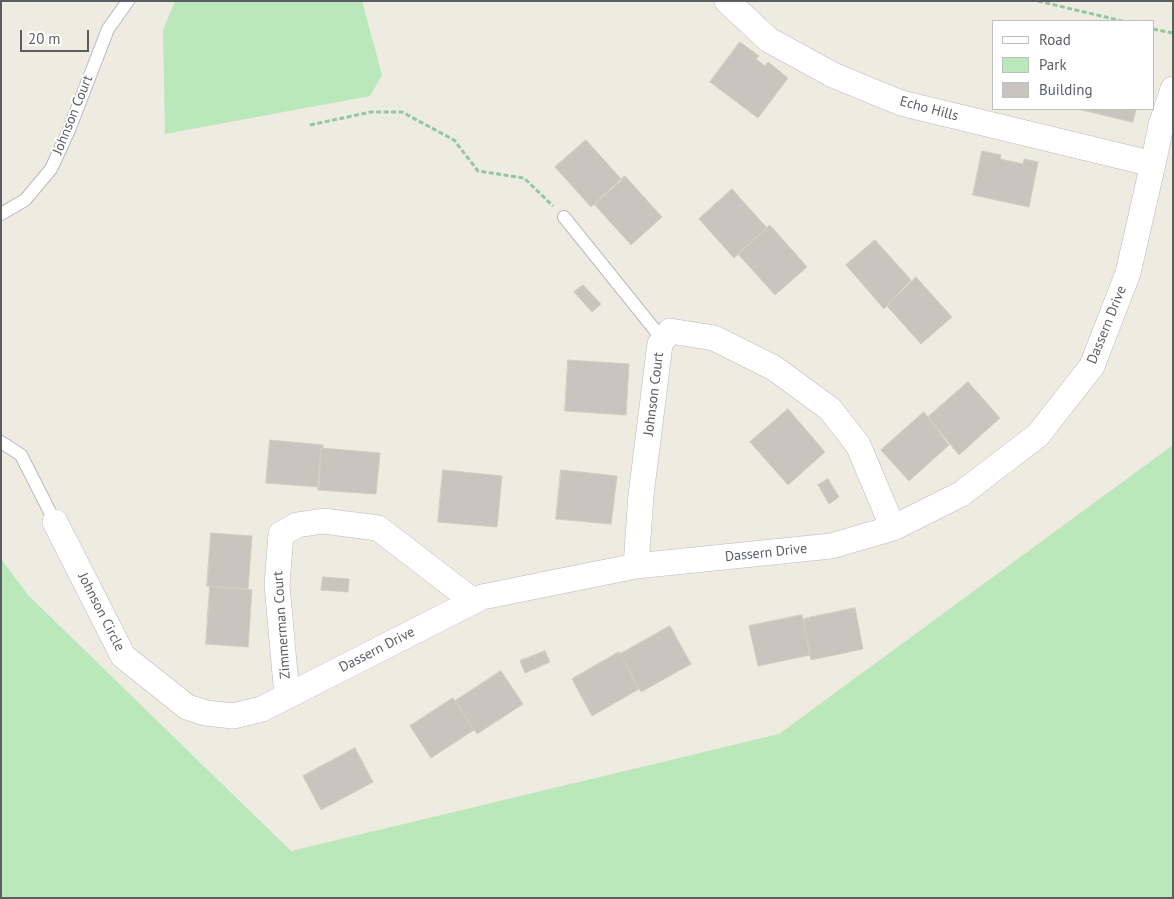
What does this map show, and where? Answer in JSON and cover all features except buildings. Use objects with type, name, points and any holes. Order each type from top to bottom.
[{"type":"street","name":"Echo Hills","points":[[727,1],[769,40],[834,75],[901,103],[1160,160]]},
{"type":"street","name":"Dassern Drive","points":[[187,707],[206,713],[233,716],[262,709],[482,597],[636,566],[831,546],[893,528],[961,494],[1038,435],[1092,366],[1128,273],[1160,160],[1161,125],[1173,89]]},
{"type":"street","name":"Johnson Court","points":[[636,566],[642,485],[660,344],[670,330],[714,338],[774,368],[830,409],[858,445],[893,528]]},
{"type":"street","name":"Zimmerman Court","points":[[287,696],[277,585],[281,534],[297,525],[323,521],[378,528],[473,602]]},
{"type":"street","name":"Johnson Circle","points":[[55,522],[123,656],[187,707]]},
{"type":"lane","name":"Johnson Court","points":[[1,214],[24,200],[51,169],[69,130],[108,29],[128,1]]},
{"type":"lane","points":[[564,217],[663,340]]},
{"type":"lane","points":[[1,442],[21,455],[55,522]]},
{"type":"path","points":[[1038,1],[1118,20]]},
{"type":"path","points":[[1154,28],[1173,33]]},
{"type":"path","points":[[310,125],[370,112],[402,112],[454,140],[478,171],[524,178],[564,217]]},
{"type":"green space","points":[[175,1],[362,1],[382,75],[370,96],[165,134],[163,30]]},
{"type":"green space","points":[[1173,445],[1173,898],[1,898],[1,559],[28,595],[291,851],[779,734]]}]
